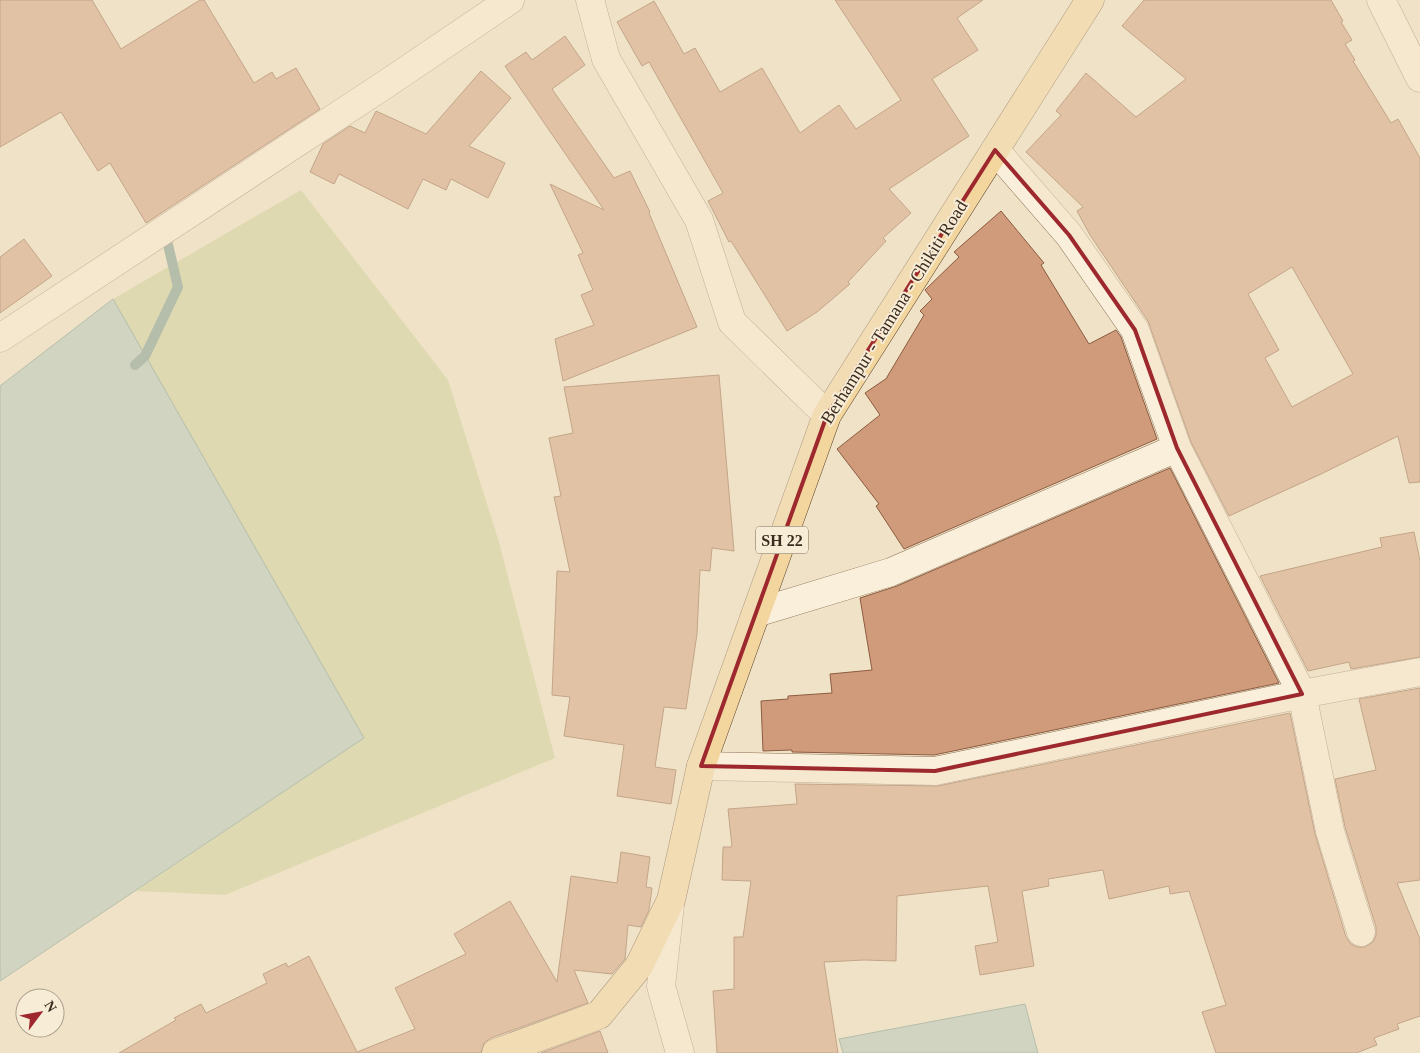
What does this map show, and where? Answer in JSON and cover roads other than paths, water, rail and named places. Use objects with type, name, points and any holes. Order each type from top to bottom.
[{"type":"main road","name":"Berhampur - Tamana - Chikiti Road","points":[[496,1053],[599,1015],[639,966],[671,900],[701,766],[827,414],[1090,0]]},
{"type":"street","points":[[0,338],[377,90],[510,0]]},
{"type":"street","points":[[590,0],[606,59],[699,220],[732,322],[827,414]]},
{"type":"street","points":[[1381,0],[1420,78]]},
{"type":"street","points":[[995,150],[1070,235],[1135,330],[1177,448],[1302,694],[1330,831],[1361,932]]},
{"type":"street","points":[[756,613],[891,572],[1177,448]]},
{"type":"street","points":[[701,766],[935,771],[1302,694],[1420,672]]},
{"type":"street","points":[[671,900],[661,986],[680,1053]]},
{"type":"water","points":[[113,299],[364,738],[0,981],[0,386]]},
{"type":"water","points":[[1025,1004],[1038,1053],[843,1053],[839,1039]]},
{"type":"waterway","points":[[135,365],[145,356],[178,287],[165,232]]}]
